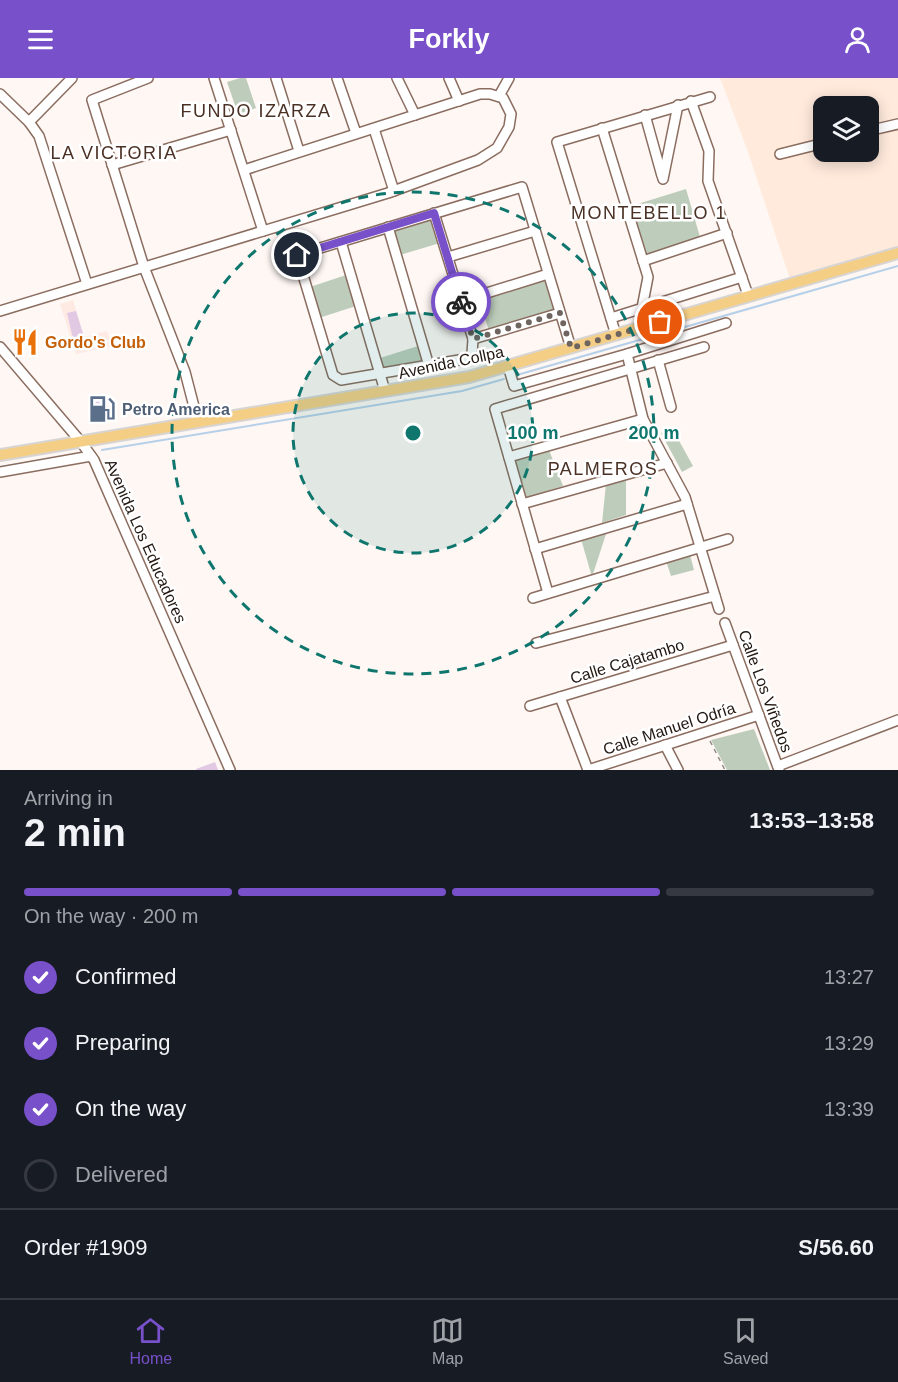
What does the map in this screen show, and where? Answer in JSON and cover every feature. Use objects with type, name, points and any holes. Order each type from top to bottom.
[{"type":"main road","name":"Avenida Collpa","points":[[0,455],[469,377],[898,253]]},
{"type":"street","points":[[29,122],[72,78]]},
{"type":"street","points":[[148,78],[92,100],[144,267],[185,372],[198,423]]},
{"type":"street","points":[[214,78],[263,231]]},
{"type":"street","points":[[337,78],[356,133]]},
{"type":"street","points":[[397,78],[415,115]]},
{"type":"street","points":[[449,78],[459,101]]},
{"type":"street","points":[[499,96],[509,78]]},
{"type":"street","points":[[278,79],[299,151]]},
{"type":"street","points":[[0,94],[29,122],[39,136],[87,284]]},
{"type":"street","points":[[0,311],[394,190],[478,160],[497,147],[506,135],[511,119],[508,106],[503,98],[480,94],[243,170]]},
{"type":"street","points":[[616,335],[557,142],[710,97]]},
{"type":"street","points":[[691,101],[709,151],[708,181],[748,295]]},
{"type":"street","points":[[645,115],[663,179],[678,105]]},
{"type":"street","points":[[879,128],[898,124]]},
{"type":"street","points":[[602,128],[648,277],[642,309]]},
{"type":"street","points":[[374,129],[394,190]]},
{"type":"street","points":[[112,165],[231,130]]},
{"type":"street","points":[[780,154],[813,146]]},
{"type":"street","points":[[434,213],[473,339],[472,354],[469,357],[429,366],[336,379],[297,255],[434,213],[522,187],[571,348]]},
{"type":"street","points":[[388,227],[429,366]]},
{"type":"street","points":[[448,257],[535,231]]},
{"type":"street","points":[[643,261],[727,232]]},
{"type":"street","points":[[341,242],[385,392]]},
{"type":"street","points":[[461,301],[548,274]]},
{"type":"street","points":[[611,318],[742,277]]},
{"type":"street","points":[[473,339],[560,313]]},
{"type":"street","points":[[508,366],[514,386],[726,323]]},
{"type":"street","name":"Avenida Los Educadores","points":[[0,346],[81,441],[91,456],[230,770]]},
{"type":"street","points":[[548,593],[495,409],[704,347]]},
{"type":"street","points":[[627,354],[643,419],[681,488],[719,609]]},
{"type":"street","points":[[658,360],[671,407]]},
{"type":"street","points":[[509,457],[643,419]]},
{"type":"street","points":[[0,472],[91,456]]},
{"type":"street","points":[[522,504],[667,463]]},
{"type":"street","points":[[535,549],[687,504]]},
{"type":"street","points":[[533,598],[728,540]]},
{"type":"street","points":[[536,643],[715,596]]},
{"type":"street","name":"Calle Los Viñedos","points":[[725,623],[778,768]]},
{"type":"street","name":"Calle Cajatambo","points":[[530,706],[733,645]]},
{"type":"street","points":[[560,698],[588,770]]},
{"type":"street","name":"Calle Manuel Odría","points":[[588,770],[759,715]]},
{"type":"street","points":[[778,768],[898,720]]},
{"type":"street","points":[[665,745],[678,770]]},
{"type":"path","points":[[705,732],[725,770]]},
{"type":"shaded area","points":[[720,78],[898,78],[898,250],[790,279],[747,149]]},
{"type":"shaded area","points":[[73,300],[84,337],[107,331],[112,346],[76,354],[60,304]]},
{"type":"green space","points":[[246,78],[256,108],[238,114],[227,82]]},
{"type":"green space","points":[[686,189],[700,237],[645,256],[631,206]]},
{"type":"green space","points":[[433,219],[440,243],[400,255],[392,230]]},
{"type":"green space","points":[[346,275],[356,306],[319,318],[310,287]]},
{"type":"green space","points":[[546,279],[556,310],[489,331],[479,299]]},
{"type":"green space","points":[[418,346],[424,362],[383,369],[380,358]]},
{"type":"green space","points":[[672,428],[693,466],[682,472],[661,433]]},
{"type":"green space","points":[[549,450],[563,486],[524,498],[513,459]]},
{"type":"green space","points":[[626,478],[626,515],[602,523],[606,484]]},
{"type":"green space","points":[[607,531],[592,577],[581,539]]},
{"type":"green space","points":[[689,551],[694,570],[671,576],[665,558]]},
{"type":"green space","points":[[754,729],[770,770],[727,770],[711,740]]},
{"type":"building","points":[[76,311],[85,340],[74,343],[67,313]]},
{"type":"building","points":[[100,394],[114,418],[106,423],[92,398]]},
{"type":"building","points":[[215,762],[218,770],[196,770],[196,769]]},
{"type":"waterway","points":[[517,375],[898,266]]},
{"type":"waterway","points":[[102,450],[462,391],[504,379]]},
{"type":"waterway","points":[[0,467],[48,459]]},
{"type":"way so far","points":[[461,302],[473,339],[560,313],[571,348],[660,322]]},
{"type":"place","name":"Gordo's Club","points":[[25,342]]},
{"type":"place","name":"Petro America","points":[[102,409]]},
{"type":"district","name":"FUNDO IZARZA","points":[[256,111]]},
{"type":"district","name":"LA VICTORIA","points":[[114,153]]},
{"type":"district","name":"MONTEBELLO 1","points":[[649,213]]},
{"type":"district","name":"PALMEROS","points":[[603,469]]},
{"type":"route","points":[[297,255],[434,213],[461,302]]}]
